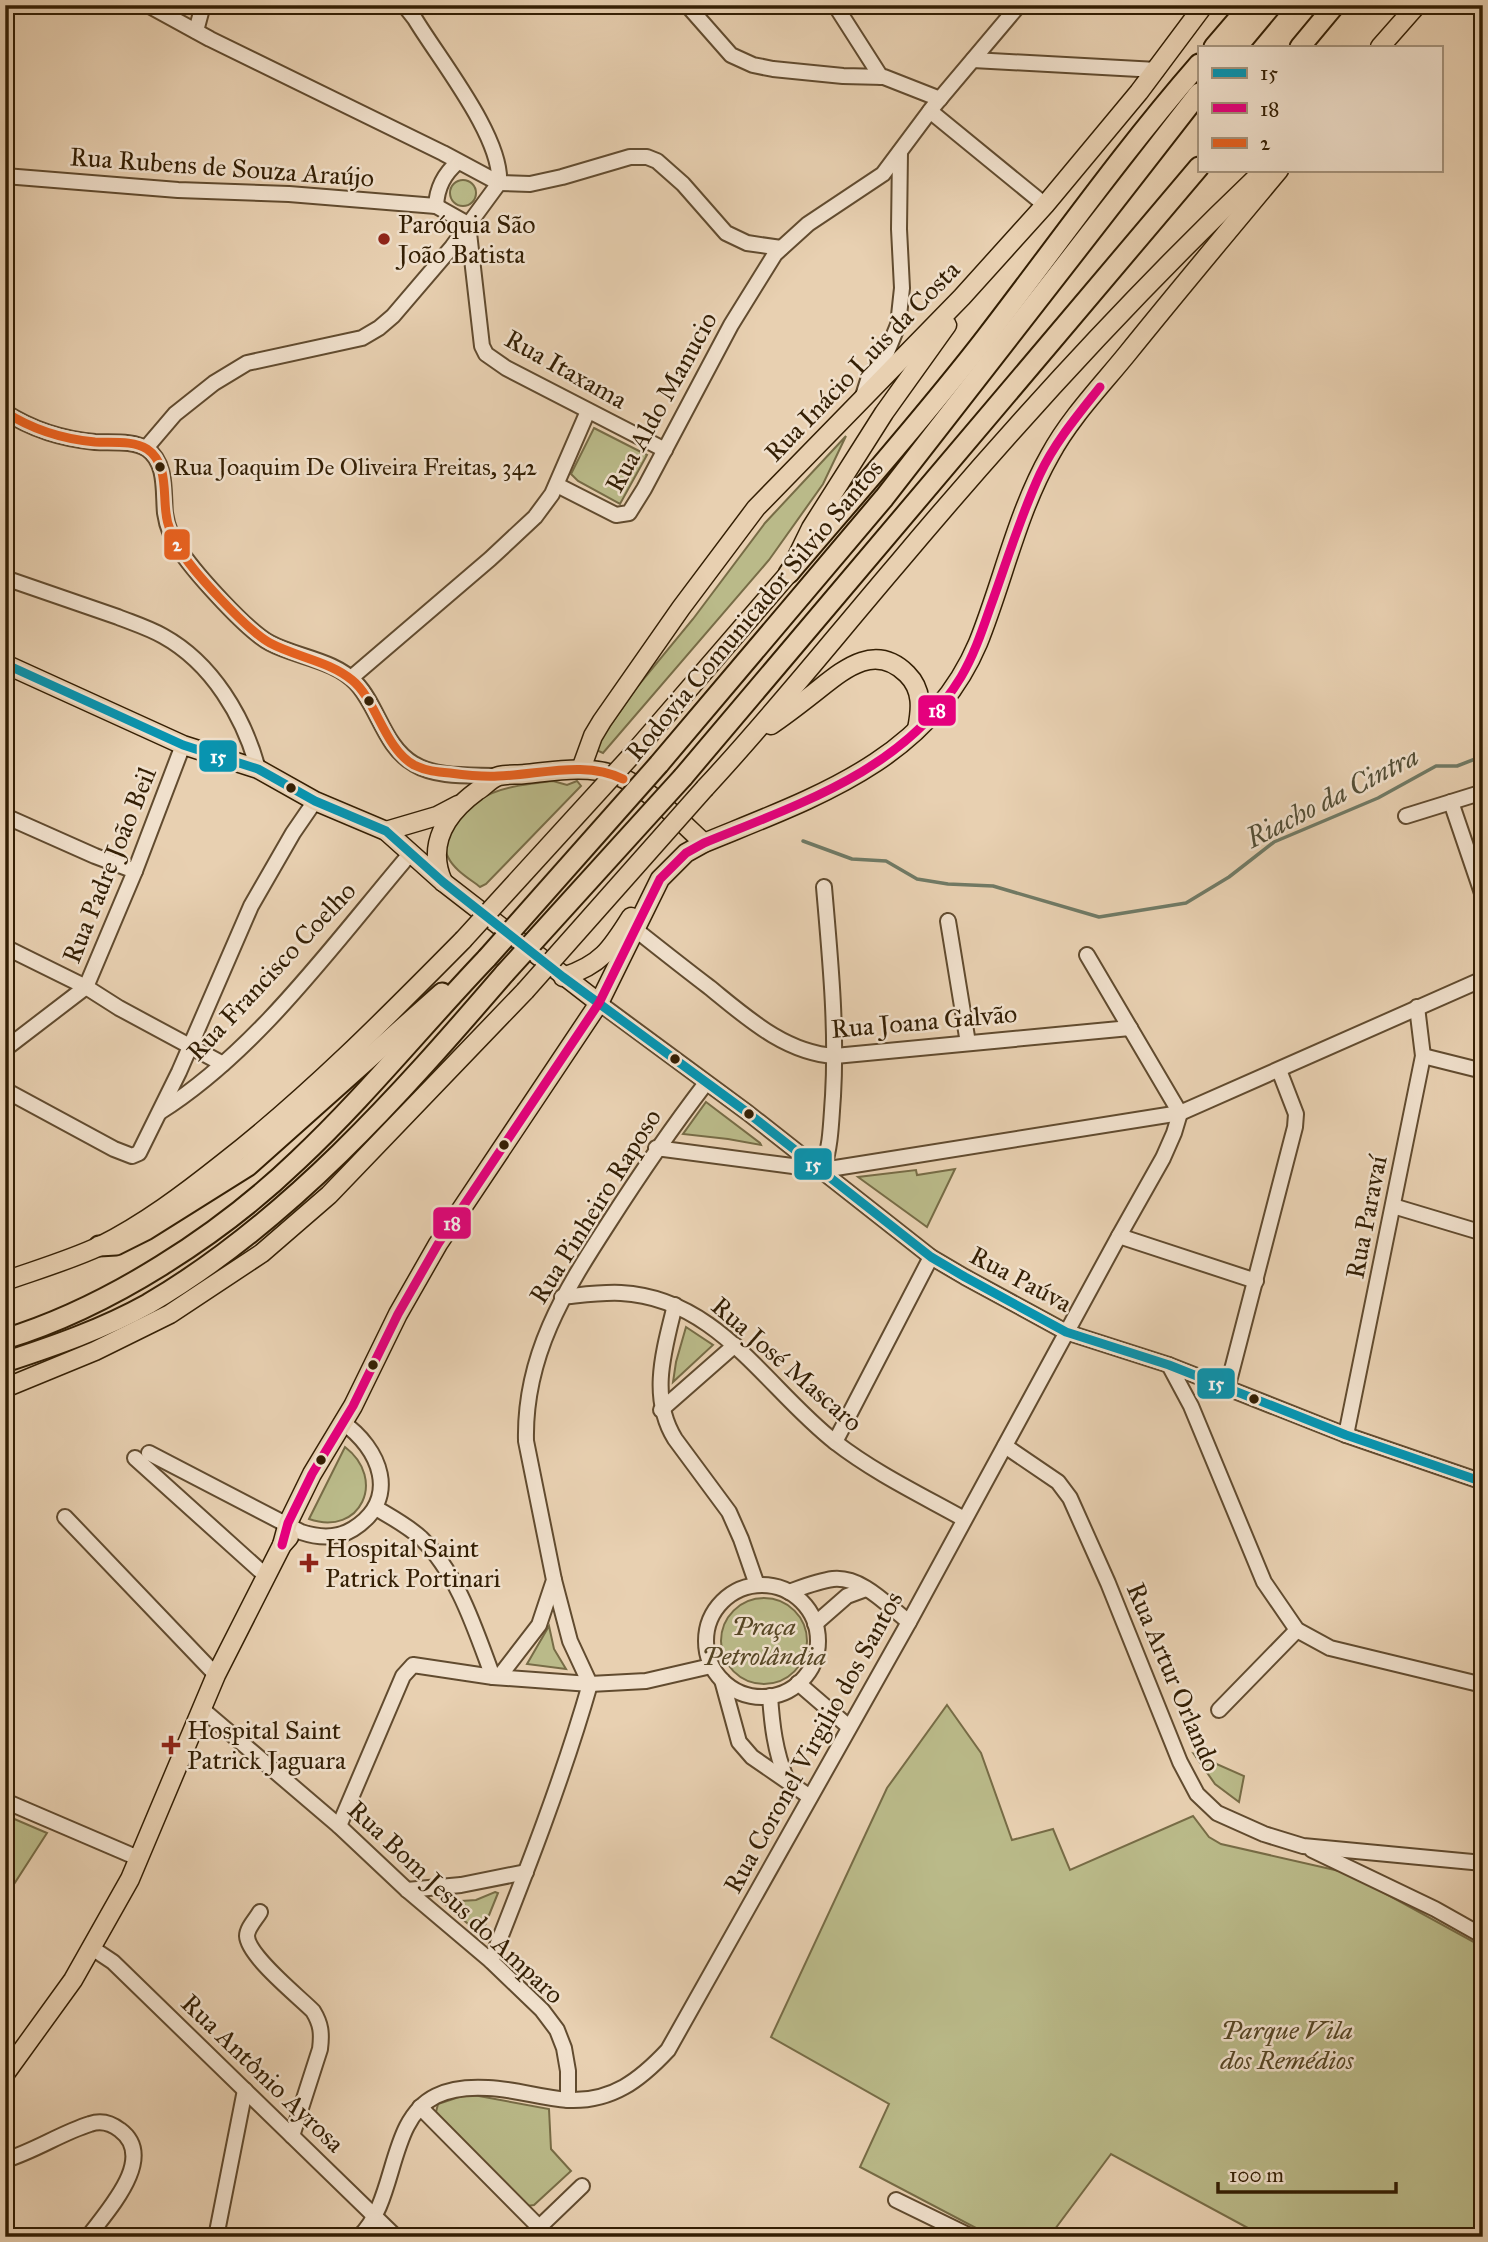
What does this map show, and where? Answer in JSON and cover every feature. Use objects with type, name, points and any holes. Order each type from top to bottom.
[{"type":"highway","points":[[1215,46],[1250,5]]},
{"type":"highway","points":[[1238,46],[1272,5]]},
{"type":"highway","points":[[1301,46],[1335,5]]},
{"type":"highway","points":[[789,573],[977,348],[1101,183],[1198,65]]},
{"type":"highway","name":"Rodovia Comunicador Silvio Santos","points":[[5,1339],[69,1316],[144,1275],[216,1231],[298,1161],[485,960],[659,764],[884,498],[1198,94]]},
{"type":"highway","name":"Rodovia Comunicador Silvio Santos","points":[[5,1362],[75,1338],[146,1305],[245,1239],[358,1134],[430,1059],[683,777],[1198,168]]},
{"type":"highway","points":[[99,1246],[116,1245],[146,1230],[248,1166],[433,1000],[485,960]]},
{"type":"main road","name":"Rua Inácio Luis da Costa","points":[[581,769],[593,736],[602,722],[681,608],[756,508],[962,297],[1045,205],[1157,70],[1204,5]]},
{"type":"main road","points":[[1381,46],[1417,5]]},
{"type":"main road","points":[[5,1388],[95,1351],[170,1314],[262,1253],[330,1195],[525,990],[753,737],[899,561],[1049,389],[1262,172]]},
{"type":"main road","points":[[564,977],[601,960],[642,901],[672,864],[686,853],[858,775],[886,757],[930,718],[961,677],[978,643],[1018,530],[1051,453],[1111,374],[1277,172]]},
{"type":"main road","points":[[5,1281],[99,1246],[167,1206],[254,1139],[342,1062],[463,940],[631,755],[789,573],[818,516],[884,413],[950,321],[962,297]]},
{"type":"main road","points":[[753,737],[794,710],[849,666],[871,659],[893,663],[912,680],[921,704],[917,729]]},
{"type":"main road","points":[[5,664],[183,745],[258,769],[309,797],[386,831],[443,882],[598,1003]]},
{"type":"main road","points":[[386,831],[437,816],[459,804],[497,776],[581,769],[614,774],[629,782],[666,808],[704,843]]},
{"type":"main road","points":[[443,882],[437,869],[436,856],[440,833],[459,804]]},
{"type":"main road","points":[[5,2074],[74,1980],[115,1909],[216,1675],[345,1424],[398,1314],[438,1244],[598,1003],[654,889]]},
{"type":"main road","points":[[564,977],[577,997],[579,1008],[575,1040]]},
{"type":"street","points":[[5,12],[8,5]]},
{"type":"street","points":[[148,5],[196,32],[499,183],[530,184],[630,157],[647,156],[657,161],[683,184],[726,233],[747,243],[781,248],[808,224],[877,179],[1019,5]]},
{"type":"street","points":[[196,32],[203,5]]},
{"type":"street","points":[[146,449],[175,414],[214,383],[247,363],[362,338],[373,332],[393,316],[499,183],[500,171],[496,153],[485,129],[404,5]]},
{"type":"street","points":[[687,5],[731,55],[753,65],[843,76],[881,77],[940,99]]},
{"type":"street","points":[[835,5],[881,77]]},
{"type":"street","points":[[973,60],[1157,70]]},
{"type":"street","points":[[1117,68],[1134,80],[1139,92]]},
{"type":"street","points":[[930,111],[1045,205]]},
{"type":"street","points":[[863,396],[869,377],[887,352],[898,325],[902,288],[899,229],[900,152]]},
{"type":"street","points":[[458,162],[439,185],[436,205],[468,224]]},
{"type":"street","name":"Rua Rubens de Souza Araújo","points":[[5,176],[177,190],[289,194],[436,205]]},
{"type":"street","name":"Rua Itaxama","points":[[468,224],[477,312],[482,346],[486,354],[506,368],[665,450]]},
{"type":"street","name":"Rua Aldo Manucio","points":[[556,485],[616,516],[624,515],[633,508],[736,317],[761,274],[781,248]]},
{"type":"street","points":[[898,325],[913,348]]},
{"type":"street","points":[[351,678],[490,559],[544,507],[588,411]]},
{"type":"street","points":[[5,412],[50,435],[134,445],[146,449],[154,456],[161,470],[170,531],[181,552],[256,634],[269,643],[351,678],[401,754],[410,763],[433,771],[497,776]]},
{"type":"street","points":[[5,579],[140,626],[178,646],[221,689],[248,734],[258,769]]},
{"type":"street","name":"Rua Padre João Beil","points":[[5,1049],[86,988],[135,871],[183,745]]},
{"type":"street","points":[[1406,816],[1480,793]]},
{"type":"street","points":[[5,1090],[114,1149],[134,1156],[141,1151],[251,906],[293,834],[309,797]]},
{"type":"street","points":[[1451,802],[1483,896]]},
{"type":"street","points":[[5,816],[135,871]]},
{"type":"street","name":"Rua Francisco Coelho","points":[[160,1112],[190,1094],[223,1064],[295,989],[410,854]]},
{"type":"street","points":[[823,1170],[830,1149],[835,1055],[824,887]]},
{"type":"street","points":[[948,921],[968,1043]]},
{"type":"street","name":"Rua Joana Galvão","points":[[636,930],[772,1035],[818,1055],[1130,1027]]},
{"type":"street","points":[[5,947],[86,988],[223,1064]]},
{"type":"street","points":[[1087,956],[1180,1113]]},
{"type":"street","points":[[656,1148],[823,1170],[1180,1113],[1483,979]]},
{"type":"street","name":"Rua Paúva","points":[[598,1003],[823,1170],[931,1257],[1066,1332],[1169,1366],[1346,1435],[1483,1482]]},
{"type":"street","name":"Rua Paravaí","points":[[1346,1435],[1423,1056],[1417,1007]]},
{"type":"street","points":[[1423,1056],[1483,1071]]},
{"type":"street","points":[[1227,1388],[1295,1127],[1296,1114],[1279,1070]]},
{"type":"street","name":"Rua Pinheiro Raposo","points":[[496,1677],[539,1625],[554,1580],[526,1441],[525,1418],[534,1366],[562,1297],[656,1148],[706,1083]]},
{"type":"street","name":"Rua Coronel Virgilio dos Santos","points":[[420,2107],[436,2096],[473,2087],[500,2088],[568,2100],[599,2097],[625,2087],[646,2074],[668,2050],[909,1622],[1163,1158],[1180,1113]]},
{"type":"street","points":[[1393,1206],[1483,1233]]},
{"type":"street","points":[[1119,1236],[1256,1281]]},
{"type":"street","points":[[835,1442],[931,1257]]},
{"type":"street","name":"Rua José Mascaro","points":[[562,1297],[622,1293],[675,1305],[713,1326],[835,1442],[865,1463],[964,1519]]},
{"type":"street","points":[[675,1305],[660,1378],[661,1410],[675,1439],[729,1511],[757,1585]]},
{"type":"street","points":[[661,1410],[735,1345]]},
{"type":"street","points":[[1169,1366],[1191,1406],[1264,1582],[1297,1630],[1330,1648],[1483,1685]]},
{"type":"street","points":[[266,1576],[142,1455],[312,1536],[343,1535],[366,1520],[376,1508],[381,1481],[379,1466],[364,1440],[345,1424]]},
{"type":"street","name":"Rua Artur Orlando","points":[[1004,1446],[1058,1482],[1070,1498],[1108,1583],[1180,1762],[1197,1794],[1217,1813],[1237,1824],[1303,1846],[1483,1863]]},
{"type":"street","points":[[376,1508],[418,1536],[444,1568],[468,1612],[496,1677]]},
{"type":"street","points":[[65,1517],[216,1675]]},
{"type":"street","points":[[789,1592],[835,1579],[857,1583],[909,1622]]},
{"type":"street","points":[[491,1961],[526,1872],[590,1684],[570,1642],[554,1580]]},
{"type":"street","points":[[757,1585],[773,1586],[789,1592],[805,1605],[815,1623],[818,1640],[809,1671],[798,1684],[770,1696],[752,1696],[736,1691],[722,1680],[711,1666],[706,1649],[706,1631],[713,1614],[724,1600],[739,1590],[757,1585]]},
{"type":"street","points":[[815,1623],[848,1596],[866,1589]]},
{"type":"street","points":[[1219,1710],[1297,1630]]},
{"type":"street","points":[[338,1826],[409,1667],[418,1665],[496,1677],[590,1684],[646,1681],[711,1666]]},
{"type":"street","points":[[722,1680],[739,1742],[752,1757],[810,1797]]},
{"type":"street","points":[[798,1684],[849,1727]]},
{"type":"street","points":[[770,1696],[779,1760],[786,1778]]},
{"type":"street","name":"Rua Bom Jesus do Amparo","points":[[202,1709],[338,1826],[407,1891],[491,1961],[542,2010],[557,2030],[564,2048],[568,2071],[568,2100]]},
{"type":"street","points":[[5,1801],[138,1858]]},
{"type":"street","points":[[1303,1846],[1435,1909],[1483,1936]]},
{"type":"street","points":[[407,1891],[461,1885],[526,1872]]},
{"type":"street","points":[[260,1912],[248,1931],[249,1945],[313,2011],[322,2033],[320,2049],[292,2136]]},
{"type":"street","name":"Rua Antônio Ayrosa","points":[[92,1948],[113,1962],[396,2237]]},
{"type":"street","points":[[216,2237],[246,2090]]},
{"type":"street","points":[[359,2237],[376,2217],[407,2127],[420,2107],[534,2232],[582,2186]]},
{"type":"street","points":[[5,2160],[50,2143],[91,2123],[103,2122],[125,2133],[134,2160],[132,2174],[88,2237]]},
{"type":"street","points":[[896,2200],[972,2237]]},
{"type":"street","points":[[747,2237],[759,2237]]},
{"type":"green space","points":[[463,180],[472,184],[476,193],[472,202],[463,206],[454,202],[450,193],[454,184]]},
{"type":"green space","points":[[594,428],[647,455],[620,504],[578,481],[571,474]]},
{"type":"green space","points":[[846,436],[823,484],[769,560],[603,753],[594,749],[637,687],[693,619],[765,523]]},
{"type":"green space","points":[[553,781],[567,785],[577,781],[581,786],[486,884],[480,887],[454,866],[447,854],[446,845],[451,832],[470,807],[494,792]]},
{"type":"green space","points":[[706,1102],[760,1143],[761,1145],[683,1134]]},
{"type":"green space","points":[[955,1169],[927,1227],[858,1177],[916,1170],[917,1175]]},
{"type":"green space","points":[[686,1327],[713,1345],[673,1382],[676,1362]]},
{"type":"green space","points":[[345,1447],[358,1460],[364,1474],[366,1489],[362,1502],[354,1513],[342,1520],[327,1522],[309,1519]]},
{"type":"green space","name":"Praça Petrolândia","points":[[764,1598],[781,1601],[795,1610],[804,1624],[807,1641],[804,1658],[795,1672],[781,1681],[764,1684],[747,1681],[733,1672],[724,1658],[721,1641],[724,1624],[733,1610],[747,1601]]},
{"type":"green space","points":[[549,1626],[554,1649],[566,1669],[527,1664]]},
{"type":"green space","name":"Parque Vila dos Remédios","points":[[947,1705],[981,1753],[1012,1840],[1053,1829],[1070,1870],[1193,1816],[1209,1837],[1221,1844],[1348,1873],[1483,1947],[1483,2237],[1270,2237],[1259,2234],[1111,2154],[1049,2237],[993,2237],[860,2167],[889,2104],[771,2037],[887,1788]]},
{"type":"green space","points":[[1194,1754],[1244,1776],[1239,1802],[1215,1784]]},
{"type":"green space","points":[[5,1815],[47,1833],[5,1898]]},
{"type":"green space","points":[[498,1893],[481,1935],[445,1904],[476,1900]]},
{"type":"green space","points":[[468,2094],[549,2109],[551,2149],[571,2171],[534,2205],[527,2206],[436,2112],[438,2104]]},
{"type":"waterway","name":"Riacho da Cintra","points":[[803,841],[852,859],[886,861],[917,879],[948,884],[993,886],[1099,917],[1186,903],[1229,877],[1274,842],[1378,798],[1436,766],[1457,766],[1483,756]]},
{"type":"transit line","name":"18","points":[[282,1545],[288,1523],[312,1474],[353,1406],[398,1314],[438,1244],[599,1003],[660,879],[686,853],[704,843],[812,798],[880,760],[911,737],[938,709],[961,677],[974,652],[1020,524],[1046,462],[1075,418],[1100,387]]},
{"type":"transit line","name":"2","points":[[5,412],[37,429],[59,436],[95,442],[129,443],[141,446],[154,455],[161,470],[171,531],[185,558],[195,570],[235,614],[261,637],[280,648],[333,668],[352,680],[368,699],[395,747],[414,765],[432,771],[474,776],[593,770],[623,779]]},
{"type":"transit line","name":"15","points":[[5,664],[183,745],[258,769],[315,801],[386,831],[443,882],[563,977],[748,1113],[931,1257],[965,1277],[1066,1332],[1169,1365],[1346,1435],[1483,1482]]},
{"type":"place","name":"Paróquia São João Batista","points":[[384,239]]},
{"type":"place","name":"Rua Joaquim De Oliveira Freitas, 342","points":[[160,467]]},
{"type":"place","name":"Hospital Saint Patrick Portinari","points":[[309,1563]]},
{"type":"place","name":"Hospital Saint Patrick Jaguara","points":[[171,1745]]}]
